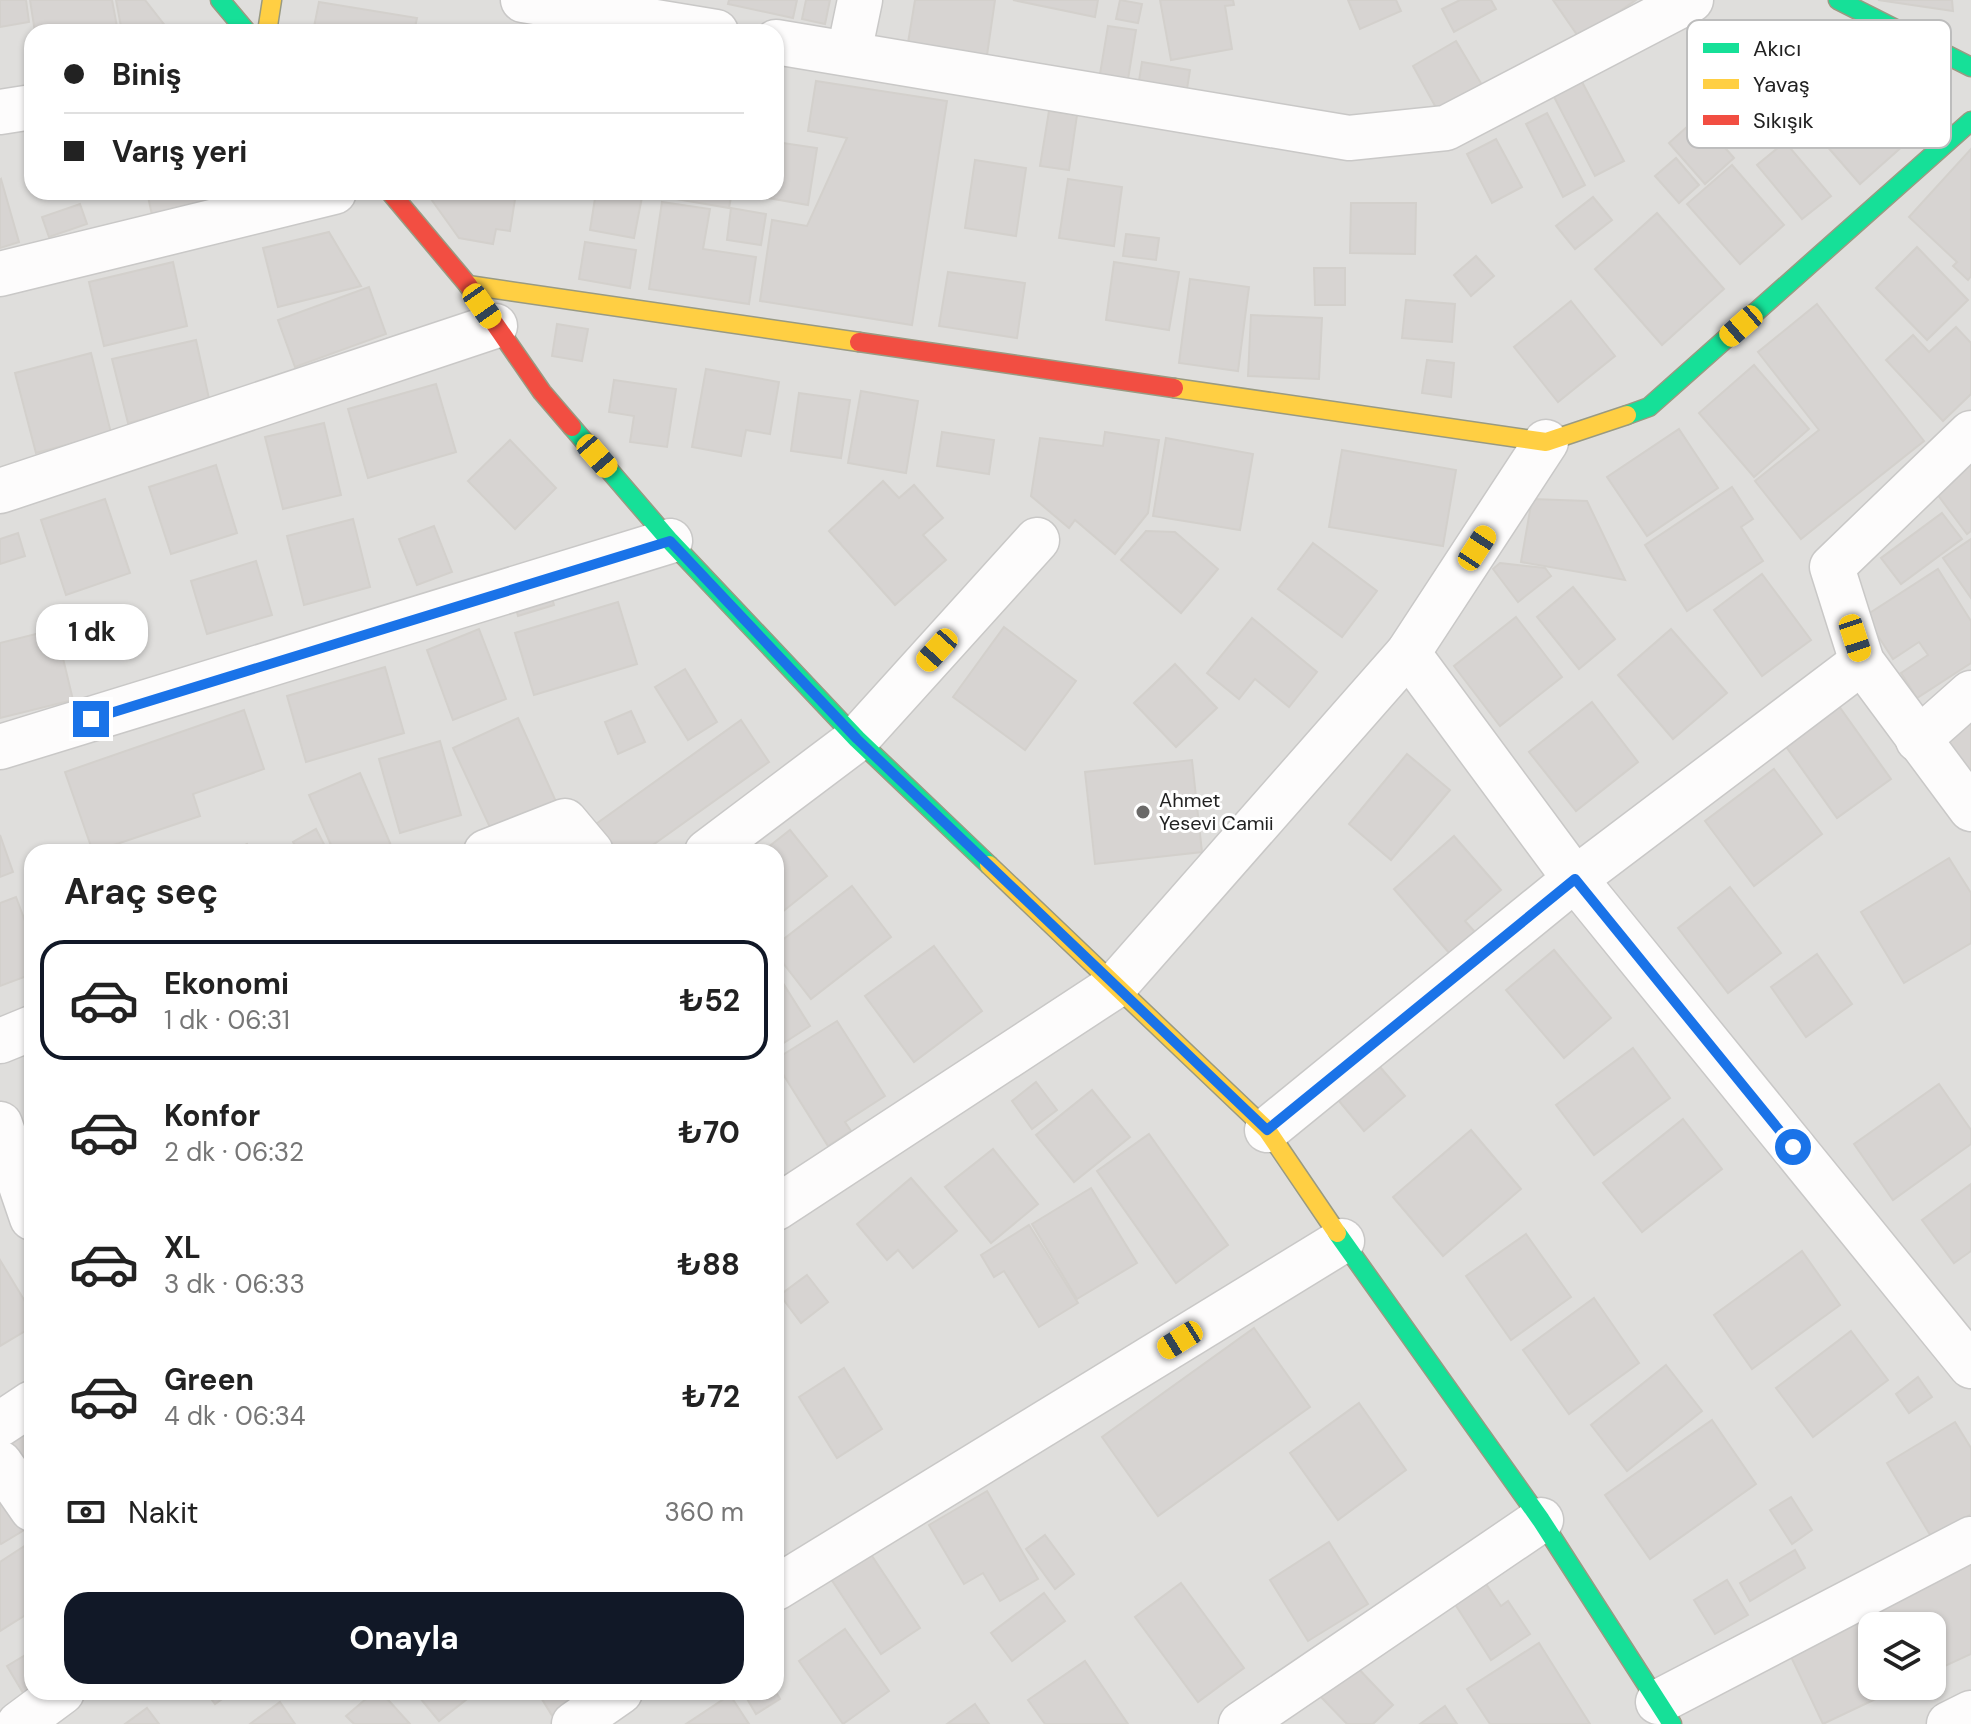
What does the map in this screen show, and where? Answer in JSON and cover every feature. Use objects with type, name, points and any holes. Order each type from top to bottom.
[{"type":"street","points":[[220,0],[240,24]]},
{"type":"street","points":[[268,24],[272,0]]},
{"type":"street","points":[[523,0],[573,4],[675,24]]},
{"type":"street","points":[[849,53],[860,0]]},
{"type":"street","points":[[784,43],[1349,138],[1446,128],[1691,0]]},
{"type":"street","points":[[1838,0],[1878,20]]},
{"type":"street","points":[[1951,57],[1971,67]]},
{"type":"street","points":[[0,112],[24,108]]},
{"type":"street","points":[[1951,139],[1971,121]]},
{"type":"street","points":[[468,285],[1546,442],[1649,407],[1941,148]]},
{"type":"street","points":[[0,274],[301,200]]},
{"type":"street","points":[[397,200],[468,285],[542,392],[670,541],[857,739],[1267,1130],[1342,1241],[1541,1520],[1665,1713],[1971,1539]]},
{"type":"street","points":[[0,491],[495,326]]},
{"type":"street","points":[[1971,433],[1832,567],[1862,662],[1971,809]]},
{"type":"street","points":[[784,1203],[1115,986],[1408,653],[1546,442]]},
{"type":"street","points":[[718,844],[857,739],[1037,540]]},
{"type":"street","points":[[0,747],[670,541]]},
{"type":"street","points":[[1408,653],[1575,879],[1971,1366]]},
{"type":"street","points":[[1267,1130],[1575,879],[1862,662]]},
{"type":"street","points":[[1918,740],[1971,693]]},
{"type":"street","points":[[506,844],[565,821],[584,844]]},
{"type":"street","points":[[0,1041],[24,1031]]},
{"type":"street","points":[[0,1124],[24,1194]]},
{"type":"street","points":[[784,1583],[1342,1241]]},
{"type":"street","points":[[0,1424],[24,1408]]},
{"type":"street","points":[[0,1463],[24,1498]]},
{"type":"street","points":[[1241,1724],[1541,1520]]},
{"type":"street","points":[[19,1724],[51,1700]]},
{"type":"street","points":[[574,1724],[608,1700]]},
{"type":"street","points":[[1949,1724],[1971,1713]]},
{"type":"shaded area","points":[[0,0],[1971,0],[1971,1724],[0,1724]]},
{"type":"building","points":[[0,0],[26,0],[29,22],[0,27]]},
{"type":"building","points":[[30,0],[112,0],[116,24],[34,24]]},
{"type":"building","points":[[116,0],[145,0],[164,24],[120,24]]},
{"type":"building","points":[[729,0],[797,0],[793,18],[728,4]]},
{"type":"building","points":[[806,0],[830,0],[825,24],[802,19]]},
{"type":"building","points":[[915,0],[995,0],[986,62],[907,49]]},
{"type":"building","points":[[1013,0],[1098,0],[1095,17]]},
{"type":"building","points":[[1120,0],[1142,4],[1138,23],[1116,19]]},
{"type":"building","points":[[1160,0],[1233,0],[1234,5],[1225,6],[1232,49],[1171,60]]},
{"type":"building","points":[[1348,0],[1396,0],[1401,11],[1360,29]]},
{"type":"building","points":[[1460,0],[1491,0],[1496,9],[1454,32],[1442,9]]},
{"type":"building","points":[[1553,0],[1636,0],[1580,39]]},
{"type":"building","points":[[1878,0],[1952,0],[1953,11]]},
{"type":"building","points":[[319,2],[417,18],[416,24],[315,24]]},
{"type":"building","points":[[1108,26],[1136,30],[1128,79],[1100,74]]},
{"type":"building","points":[[1456,41],[1485,90],[1440,115],[1413,66]]},
{"type":"building","points":[[1142,62],[1190,70],[1186,95],[1138,87]]},
{"type":"building","points":[[1581,80],[1624,161],[1595,176],[1553,95]]},
{"type":"building","points":[[816,81],[947,101],[912,325],[760,301],[772,220],[807,226],[847,138],[808,131]]},
{"type":"building","points":[[1049,111],[1077,115],[1069,170],[1040,166]]},
{"type":"building","points":[[1547,113],[1585,185],[1563,197],[1526,124]]},
{"type":"building","points":[[1687,127],[1687,148],[1725,148],[1734,158],[1705,184],[1669,143]]},
{"type":"building","points":[[1496,139],[1522,187],[1492,203],[1467,154]]},
{"type":"building","points":[[784,143],[817,148],[808,205],[780,200],[784,200]]},
{"type":"building","points":[[1778,148],[1790,148],[1831,196],[1802,219],[1757,165]]},
{"type":"building","points":[[1829,148],[1901,148],[1860,184]]},
{"type":"building","points":[[1971,149],[1971,276],[1968,280],[1953,266],[1957,262],[1909,217]]},
{"type":"building","points":[[1676,158],[1699,185],[1679,203],[1655,176]]},
{"type":"building","points":[[975,160],[1026,168],[1016,236],[965,228]]},
{"type":"building","points":[[1732,165],[1784,225],[1740,264],[1687,204]]},
{"type":"building","points":[[1068,179],[1122,187],[1114,246],[1059,238]]},
{"type":"building","points":[[0,180],[19,242],[0,248]]},
{"type":"building","points":[[1593,197],[1612,220],[1575,249],[1556,226]]},
{"type":"building","points":[[149,200],[213,200],[152,215]]},
{"type":"building","points":[[432,200],[515,200],[510,231],[496,229],[493,244],[459,238]]},
{"type":"building","points":[[595,200],[641,200],[634,238],[590,230]]},
{"type":"building","points":[[682,200],[730,200],[729,208]]},
{"type":"building","points":[[662,202],[710,209],[703,249],[756,257],[749,304],[649,289]]},
{"type":"building","points":[[1351,203],[1416,203],[1415,254],[1350,253]]},
{"type":"building","points":[[80,204],[87,224],[49,237],[42,217]]},
{"type":"building","points":[[731,208],[766,214],[761,245],[727,240]]},
{"type":"building","points":[[1657,213],[1724,289],[1662,345],[1595,269]]},
{"type":"building","points":[[329,232],[361,286],[278,307],[263,248]]},
{"type":"building","points":[[1126,234],[1159,238],[1156,260],[1123,256]]},
{"type":"building","points":[[585,242],[636,250],[630,288],[579,279]]},
{"type":"building","points":[[1917,247],[1968,300],[1927,340],[1876,288]]},
{"type":"building","points":[[1476,256],[1494,276],[1471,296],[1454,275]]},
{"type":"building","points":[[173,262],[187,326],[104,346],[89,282]]},
{"type":"building","points":[[1114,262],[1179,272],[1169,330],[1106,320]]},
{"type":"building","points":[[1314,268],[1345,268],[1345,305],[1315,305]]},
{"type":"building","points":[[948,272],[1025,283],[1017,338],[939,326]]},
{"type":"building","points":[[1190,279],[1249,287],[1238,371],[1179,363]]},
{"type":"building","points":[[369,287],[386,334],[295,367],[278,320]]},
{"type":"building","points":[[1406,300],[1455,304],[1452,342],[1402,338]]},
{"type":"building","points":[[1571,301],[1615,356],[1558,402],[1514,347]]},
{"type":"building","points":[[1817,304],[1924,441],[1801,539],[1755,481],[1819,430],[1758,352]]},
{"type":"building","points":[[1251,315],[1322,318],[1319,379],[1248,376]]},
{"type":"building","points":[[557,324],[588,329],[582,361],[552,356]]},
{"type":"building","points":[[1956,327],[1971,343],[1971,394],[1943,421],[1886,360],[1913,335],[1929,352]]},
{"type":"building","points":[[196,340],[210,403],[128,423],[112,359]]},
{"type":"building","points":[[91,353],[111,433],[36,453],[15,373]]},
{"type":"building","points":[[1427,360],[1454,363],[1451,397],[1422,393]]},
{"type":"building","points":[[1754,365],[1809,429],[1754,477],[1699,413]]},
{"type":"building","points":[[706,369],[779,382],[770,434],[746,430],[741,456],[692,447]]},
{"type":"building","points":[[614,380],[676,389],[667,447],[630,442],[634,416],[609,412]]},
{"type":"building","points":[[436,384],[456,452],[368,478],[348,409]]},
{"type":"building","points":[[861,391],[918,401],[906,473],[848,463]]},
{"type":"building","points":[[799,393],[850,400],[841,458],[791,451]]},
{"type":"building","points":[[324,423],[341,495],[283,509],[265,437]]},
{"type":"building","points":[[1679,429],[1718,488],[1647,536],[1607,477]]},
{"type":"building","points":[[942,432],[994,440],[989,474],[937,466]]},
{"type":"building","points":[[1105,432],[1159,440],[1148,513],[1115,554],[1075,520],[1069,528],[1031,496],[1040,438],[1103,446]]},
{"type":"building","points":[[1166,438],[1253,454],[1240,530],[1153,516]]},
{"type":"building","points":[[510,440],[556,488],[515,529],[468,481]]},
{"type":"building","points":[[1342,450],[1456,470],[1443,546],[1329,527]]},
{"type":"building","points":[[1971,450],[1971,531],[1967,534],[1928,482]]},
{"type":"building","points":[[216,465],[237,533],[171,554],[149,487]]},
{"type":"building","points":[[883,481],[899,498],[914,485],[943,518],[923,535],[946,560],[895,605],[829,531]]},
{"type":"building","points":[[1732,487],[1753,519],[1741,527],[1763,561],[1687,611],[1645,545]]},
{"type":"building","points":[[105,499],[130,573],[66,595],[41,520]]},
{"type":"building","points":[[1532,499],[1587,501],[1625,580],[1521,562]]},
{"type":"building","points":[[1942,513],[1962,539],[1901,584],[1881,558]]},
{"type":"building","points":[[353,519],[370,587],[304,605],[287,536]]},
{"type":"building","points":[[434,526],[452,572],[417,585],[399,539]]},
{"type":"building","points":[[1146,531],[1175,532],[1218,569],[1181,613],[1121,560]]},
{"type":"building","points":[[18,533],[25,556],[0,564],[0,539]]},
{"type":"building","points":[[1971,539],[1971,598],[1943,558]]},
{"type":"building","points":[[1313,543],[1377,591],[1342,637],[1278,589]]},
{"type":"building","points":[[256,561],[272,615],[207,634],[191,581]]},
{"type":"building","points":[[1500,563],[1545,568],[1551,576],[1518,602],[1493,569]]},
{"type":"building","points":[[1938,569],[1971,621],[1971,663],[1917,698],[1901,673],[1928,655],[1919,642],[1893,659],[1865,616]]},
{"type":"building","points":[[1762,574],[1811,640],[1762,676],[1714,610]]},
{"type":"building","points":[[1573,587],[1615,639],[1579,669],[1537,617]]},
{"type":"building","points":[[550,591],[554,605],[518,616],[514,602]]},
{"type":"building","points":[[618,602],[637,664],[534,695],[515,633]]},
{"type":"building","points":[[1516,617],[1562,677],[1500,726],[1454,666]]},
{"type":"building","points":[[1252,618],[1317,672],[1289,707],[1255,679],[1239,699],[1207,673]]},
{"type":"building","points":[[1004,627],[1076,681],[1025,750],[953,697]]},
{"type":"building","points":[[56,629],[73,700],[0,718],[0,643]]},
{"type":"building","points":[[479,629],[506,699],[453,720],[427,650]]},
{"type":"building","points":[[1671,629],[1727,693],[1673,739],[1618,675]]},
{"type":"building","points":[[1175,664],[1217,708],[1176,747],[1134,703]]},
{"type":"building","points":[[385,667],[404,733],[306,762],[287,696]]},
{"type":"building","points":[[685,669],[717,722],[688,740],[655,687]]},
{"type":"building","points":[[1592,702],[1638,762],[1576,811],[1529,752]]},
{"type":"building","points":[[1836,702],[1891,779],[1837,818],[1782,741]]},
{"type":"building","points":[[244,710],[264,769],[193,794],[200,816],[117,844],[90,844],[65,772]]},
{"type":"building","points":[[631,711],[645,742],[618,754],[605,722]]},
{"type":"building","points":[[518,718],[558,806],[494,836],[453,748]]},
{"type":"building","points":[[741,720],[769,762],[654,844],[610,844],[596,824]]},
{"type":"building","points":[[1971,721],[1971,795],[1937,744]]},
{"type":"building","points":[[440,741],[461,815],[400,833],[379,759]]},
{"type":"building","points":[[1407,754],[1450,790],[1391,860],[1349,824]]},
{"type":"building","name":"Ahmet Yesevi Camii","points":[[1192,760],[1202,852],[1095,864],[1085,772]]},
{"type":"building","points":[[1774,769],[1822,834],[1754,886],[1705,821]]},
{"type":"building","points":[[360,773],[390,844],[330,844],[309,795]]},
{"type":"building","points":[[316,829],[324,844],[294,844]]},
{"type":"building","points":[[790,830],[827,876],[784,911],[784,844],[772,844]]},
{"type":"building","points":[[0,835],[13,872],[0,877]]},
{"type":"building","points":[[1454,836],[1501,890],[1465,921],[1475,932],[1450,954],[1394,889]]},
{"type":"building","points":[[1949,858],[1971,893],[1971,943],[1904,983],[1861,912]]},
{"type":"building","points":[[852,886],[891,937],[811,999],[784,964],[784,939]]},
{"type":"building","points":[[1730,887],[1781,953],[1728,993],[1678,928]]},
{"type":"building","points":[[16,897],[24,918],[24,977],[0,986],[0,903]]},
{"type":"building","points":[[934,946],[982,1011],[914,1062],[865,996]]},
{"type":"building","points":[[1554,950],[1611,1018],[1564,1058],[1506,990]]},
{"type":"building","points":[[1817,954],[1852,1004],[1806,1037],[1771,987]]},
{"type":"building","points":[[784,985],[810,1026],[784,1043]]},
{"type":"building","points":[[837,1021],[885,1096],[845,1122],[851,1131],[828,1146],[784,1076],[784,1054]]},
{"type":"building","points":[[1633,1048],[1670,1098],[1594,1155],[1556,1105]]},
{"type":"building","points":[[1374,1060],[1405,1096],[1364,1131],[1334,1095]]},
{"type":"building","points":[[1036,1082],[1057,1110],[1032,1129],[1012,1101]]},
{"type":"building","points":[[1939,1084],[1971,1130],[1971,1144],[1893,1200],[1854,1144]]},
{"type":"building","points":[[1092,1090],[1130,1137],[1074,1182],[1036,1135]]},
{"type":"building","points":[[1683,1119],[1722,1169],[1642,1232],[1603,1183]]},
{"type":"building","points":[[1471,1130],[1521,1189],[1443,1256],[1393,1197]]},
{"type":"building","points":[[1149,1134],[1228,1245],[1176,1283],[1097,1171]]},
{"type":"building","points":[[993,1149],[1038,1204],[991,1243],[945,1187]]},
{"type":"building","points":[[911,1178],[957,1231],[913,1268],[898,1250],[887,1260],[857,1224]]},
{"type":"building","points":[[1971,1184],[1971,1251],[1954,1263],[1922,1220]]},
{"type":"building","points":[[1091,1188],[1137,1263],[1077,1299],[1032,1224]]},
{"type":"building","points":[[1029,1225],[1078,1303],[1039,1327],[1004,1271],[994,1277],[981,1255]]},
{"type":"building","points":[[1526,1234],[1571,1297],[1511,1340],[1466,1276]]},
{"type":"building","points":[[1802,1251],[1840,1305],[1752,1369],[1714,1315]]},
{"type":"building","points":[[0,1260],[24,1300],[24,1332],[0,1346]]},
{"type":"building","points":[[807,1275],[828,1302],[801,1323],[784,1300],[784,1292]]},
{"type":"building","points":[[1594,1298],[1639,1363],[1569,1414],[1523,1350]]},
{"type":"building","points":[[1254,1328],[1310,1407],[1158,1516],[1102,1437]]},
{"type":"building","points":[[1851,1331],[1888,1380],[1813,1437],[1776,1388]]},
{"type":"building","points":[[1666,1365],[1702,1411],[1627,1471],[1591,1425]]},
{"type":"building","points":[[844,1368],[882,1429],[837,1458],[799,1397]]},
{"type":"building","points":[[1918,1377],[1932,1397],[1909,1413],[1896,1394]]},
{"type":"building","points":[[1359,1403],[1406,1470],[1338,1520],[1290,1453]]},
{"type":"building","points":[[1712,1420],[1756,1484],[1650,1559],[1605,1495]]},
{"type":"building","points":[[1955,1422],[1971,1448],[1971,1514],[1932,1538],[1887,1463]]},
{"type":"building","points":[[24,1432],[24,1489],[0,1449]]},
{"type":"building","points":[[0,1487],[24,1530],[0,1543]]},
{"type":"building","points":[[987,1491],[1038,1579],[1000,1601],[983,1573],[964,1584],[929,1525]]},
{"type":"building","points":[[1791,1497],[1812,1530],[1792,1544],[1770,1510]]},
{"type":"building","points":[[1045,1535],[1074,1574],[1055,1589],[1026,1549]]},
{"type":"building","points":[[1329,1542],[1368,1604],[1308,1641],[1270,1580]]},
{"type":"building","points":[[24,1546],[24,1616],[0,1631],[0,1562]]},
{"type":"building","points":[[866,1547],[920,1628],[881,1654],[827,1573]]},
{"type":"building","points":[[1795,1550],[1805,1568],[1750,1601],[1740,1583]]},
{"type":"building","points":[[1971,1551],[1971,1654],[1946,1666],[1946,1612],[1858,1612],[1858,1700],[1874,1700],[1823,1724],[1783,1640]]},
{"type":"building","points":[[1482,1578],[1501,1606],[1508,1601],[1530,1634],[1491,1660],[1451,1598]]},
{"type":"building","points":[[1727,1580],[1748,1615],[1715,1634],[1694,1600]]},
{"type":"building","points":[[1181,1583],[1244,1668],[1198,1702],[1135,1617]]},
{"type":"building","points":[[1044,1593],[1065,1621],[1012,1661],[991,1633]]},
{"type":"building","points":[[845,1629],[889,1691],[843,1724],[799,1661]]},
{"type":"building","points":[[1539,1643],[1590,1724],[1490,1724],[1467,1689]]},
{"type":"building","points":[[24,1656],[24,1692],[23,1693],[7,1666]]},
{"type":"building","points":[[1085,1661],[1128,1724],[1045,1724],[1028,1700]]},
{"type":"building","points":[[1355,1665],[1393,1705],[1373,1724],[1347,1724],[1321,1697]]},
{"type":"building","points":[[365,1700],[388,1700],[410,1724],[354,1724],[346,1716]]},
{"type":"building","points":[[422,1700],[466,1700],[439,1721]]},
{"type":"building","points":[[542,1700],[572,1700],[574,1703],[553,1717]]},
{"type":"building","points":[[722,1700],[733,1700],[749,1724],[686,1724]]},
{"type":"building","points":[[748,1700],[778,1700],[756,1714]]},
{"type":"building","points":[[280,1702],[295,1724],[250,1724]]},
{"type":"building","points":[[975,1704],[989,1724],[947,1724]]},
{"type":"building","points":[[1445,1706],[1457,1724],[1420,1724]]},
{"type":"building","points":[[147,1708],[159,1724],[125,1724]]},
{"type":"traffic: fast","points":[[220,0],[240,24]]},
{"type":"traffic: fast","points":[[1838,0],[1878,20]]},
{"type":"traffic: fast","points":[[1951,57],[1971,67]]},
{"type":"traffic: fast","points":[[1951,139],[1971,121]]},
{"type":"traffic: fast","points":[[1627,415],[1649,407],[1941,148]]},
{"type":"traffic: fast","points":[[572,427],[670,541],[857,739],[989,865]]},
{"type":"traffic: fast","points":[[1337,1233],[1541,1520],[1672,1724]]},
{"type":"traffic: slow","points":[[268,24],[272,0]]},
{"type":"traffic: slow","points":[[468,285],[859,342]]},
{"type":"traffic: slow","points":[[1174,388],[1546,442],[1627,415]]},
{"type":"traffic: slow","points":[[989,865],[1267,1130],[1337,1233]]},
{"type":"traffic: jam","points":[[397,200],[468,285],[542,392],[572,427]]},
{"type":"traffic: jam","points":[[859,342],[1174,388]]},
{"type":"place","name":"Ahmet Yesevi Camii","points":[[1143,812]]},
{"type":"route","points":[[91,719],[670,541],[857,739],[1267,1130],[1575,879],[1793,1147]]}]
